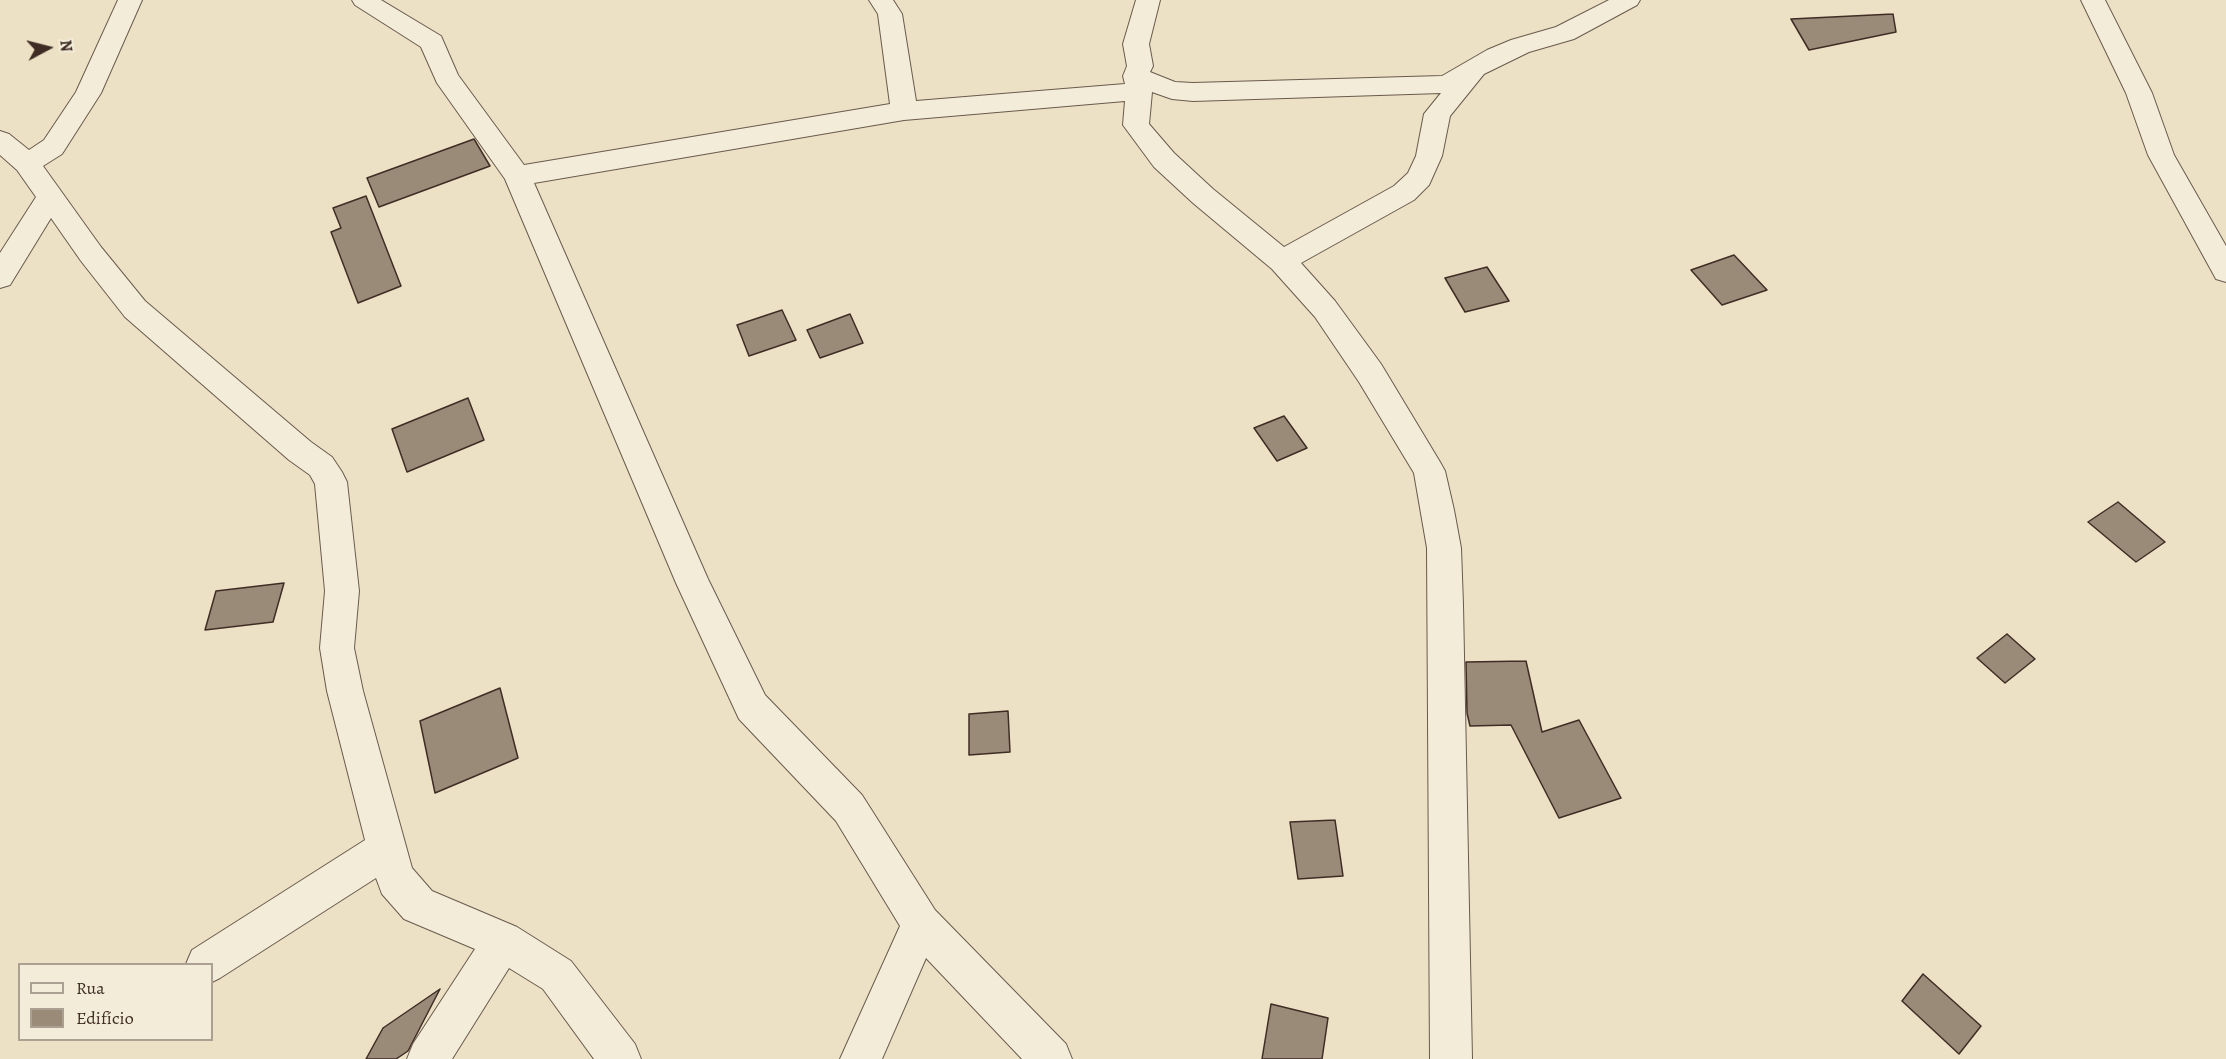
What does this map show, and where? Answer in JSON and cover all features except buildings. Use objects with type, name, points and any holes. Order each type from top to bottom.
[{"type":"street","points":[[27,163],[53,147],[88,93],[130,0]]},
{"type":"street","points":[[364,0],[432,42],[446,77],[517,176],[693,583],[752,707],[849,808],[921,924],[1051,1059]]},
{"type":"street","points":[[881,0],[890,14],[904,111]]},
{"type":"street","points":[[1148,0],[1136,44],[1140,66],[1137,83],[1137,124],[1164,160],[1203,196],[1282,261],[1324,309],[1370,373],[1429,471],[1444,548],[1451,1059]]},
{"type":"street","points":[[517,176],[904,111],[1137,83],[1193,92],[1447,84],[1520,46],[1565,33],[1628,0]]},
{"type":"street","points":[[2093,0],[2139,93],[2161,155],[2225,266]]},
{"type":"street","points":[[1282,261],[1404,193],[1419,178],[1429,156],[1437,114],[1478,66]]},
{"type":"street","points":[[0,140],[27,163],[135,309],[300,451],[321,466],[331,482],[342,591],[337,648],[345,692],[396,880],[418,905],[503,941],[557,975],[620,1059]]},
{"type":"street","points":[[0,277],[50,197]]},
{"type":"street","points":[[208,963],[386,849]]},
{"type":"street","points":[[861,1059],[921,924]]},
{"type":"street","points":[[428,1059],[503,941]]}]
